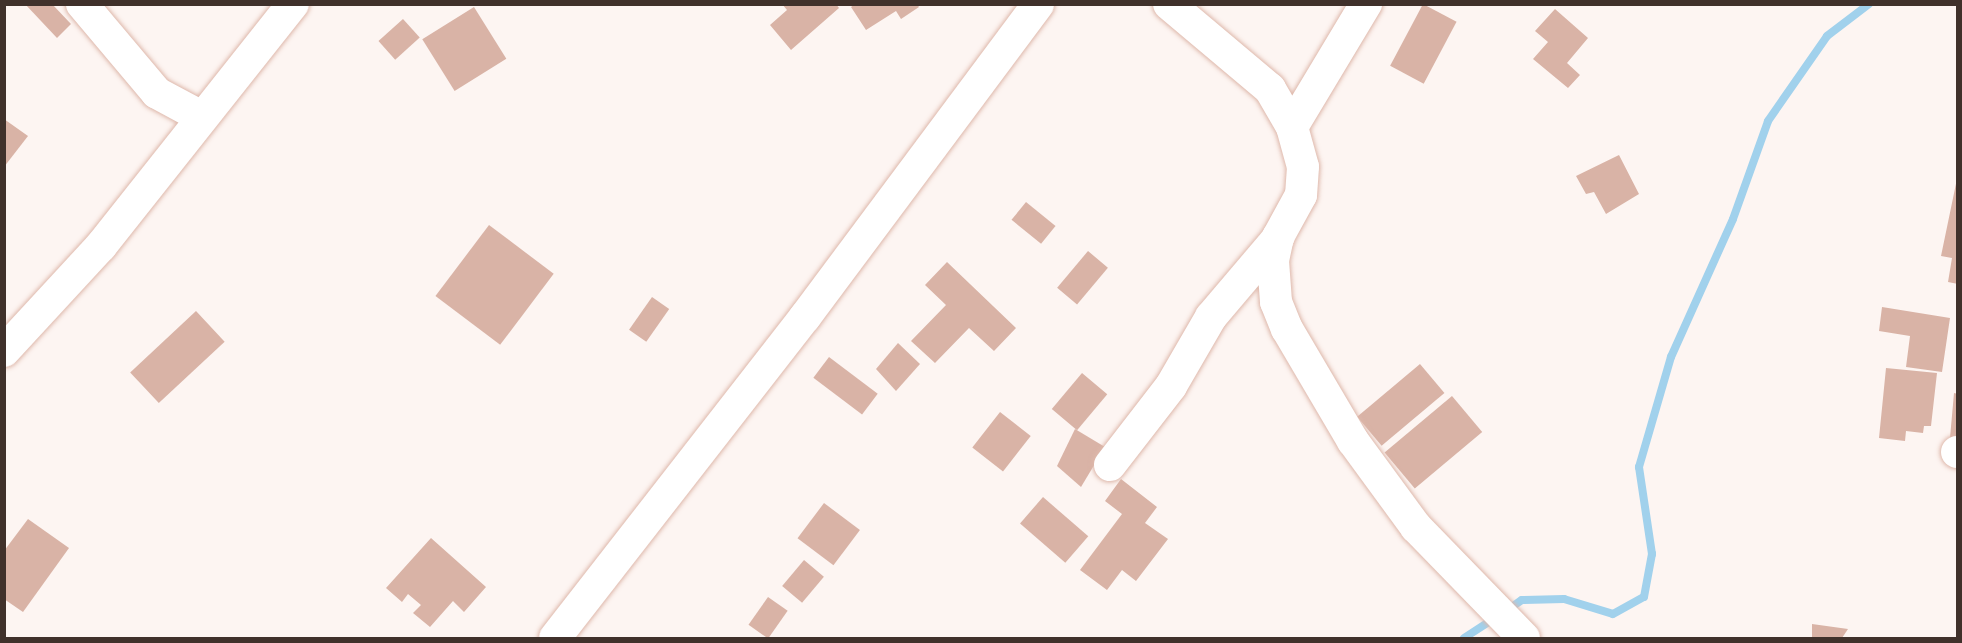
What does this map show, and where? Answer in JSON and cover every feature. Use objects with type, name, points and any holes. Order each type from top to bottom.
[{"type":"street","points":[[82,4],[157,93],[202,117]]},
{"type":"street","points":[[4,351],[101,246],[293,4]]},
{"type":"street","points":[[555,639],[806,318],[1038,4]]},
{"type":"street","points":[[1110,465],[1171,386],[1211,318],[1278,237],[1301,195],[1303,167],[1292,127],[1270,89],[1169,4]]},
{"type":"street","points":[[1292,127],[1366,4]]},
{"type":"street","points":[[1278,237],[1273,261],[1276,302],[1287,329],[1353,441],[1416,527],[1461,576],[1524,638]]},
{"type":"building","points":[[25,4],[52,4],[71,24],[57,38]]},
{"type":"building","points":[[782,4],[836,4],[839,8],[791,50],[770,25],[787,10]]},
{"type":"building","points":[[855,4],[917,4],[919,7],[901,19],[896,11],[866,30],[851,7]]},
{"type":"building","points":[[1423,4],[1457,22],[1424,84],[1390,66]]},
{"type":"building","points":[[474,7],[506,59],[455,91],[422,39]]},
{"type":"building","points":[[1555,9],[1588,38],[1567,63],[1580,75],[1568,88],[1533,59],[1548,42],[1535,31]]},
{"type":"building","points":[[403,19],[420,38],[395,60],[378,41]]},
{"type":"building","points":[[4,119],[28,136],[4,167]]},
{"type":"building","points":[[1619,155],[1639,194],[1606,214],[1594,192],[1586,194],[1576,176]]},
{"type":"building","points":[[1958,174],[1958,284],[1948,282],[1952,258],[1941,256]]},
{"type":"building","points":[[1026,202],[1056,226],[1041,244],[1012,220]]},
{"type":"building","points":[[489,225],[554,274],[500,345],[435,296]]},
{"type":"building","points":[[1088,251],[1108,268],[1077,304],[1057,288]]},
{"type":"building","points":[[947,262],[1016,328],[994,351],[969,328],[935,363],[911,341],[946,305],[925,285]]},
{"type":"building","points":[[652,297],[669,309],[646,342],[629,330]]},
{"type":"building","points":[[1882,307],[1950,318],[1942,372],[1906,367],[1910,336],[1879,331]]},
{"type":"building","points":[[196,311],[225,342],[159,403],[130,372]]},
{"type":"building","points":[[898,343],[920,364],[896,391],[876,369]]},
{"type":"building","points":[[829,357],[878,394],[862,414],[813,378]]},
{"type":"building","points":[[1420,364],[1444,393],[1382,446],[1357,417]]},
{"type":"building","points":[[1886,368],[1937,373],[1931,426],[1924,426],[1923,433],[1906,431],[1905,441],[1879,438]]},
{"type":"building","points":[[1082,373],[1107,394],[1077,430],[1052,409]]},
{"type":"building","points":[[1954,393],[1958,394],[1958,439],[1950,438]]},
{"type":"building","points":[[1452,396],[1482,432],[1415,489],[1385,453]]},
{"type":"building","points":[[1000,412],[1031,436],[1003,471],[972,447]]},
{"type":"building","points":[[1075,429],[1105,447],[1081,487],[1057,466]]},
{"type":"building","points":[[1121,479],[1157,507],[1145,523],[1168,539],[1136,581],[1122,570],[1107,590],[1080,570],[1122,514],[1105,501]]},
{"type":"building","points":[[1043,497],[1088,536],[1065,563],[1020,523]]},
{"type":"building","points":[[824,503],[860,530],[833,565],[798,538]]},
{"type":"building","points":[[28,519],[69,548],[23,612],[4,599],[4,551]]},
{"type":"building","points":[[431,538],[486,587],[464,612],[453,601],[430,627],[413,613],[421,605],[408,594],[402,602],[386,588]]},
{"type":"building","points":[[804,560],[824,577],[802,603],[782,586]]},
{"type":"building","points":[[768,597],[788,611],[769,638],[748,625]]},
{"type":"building","points":[[1812,624],[1848,629],[1842,638],[1812,638]]},
{"type":"waterway","points":[[1506,611],[1522,600],[1564,599],[1613,614],[1644,597],[1652,554],[1639,467],[1671,357],[1733,219],[1768,121],[1827,36],[1869,4]]},
{"type":"waterway","points":[[1464,638],[1495,618]]}]
